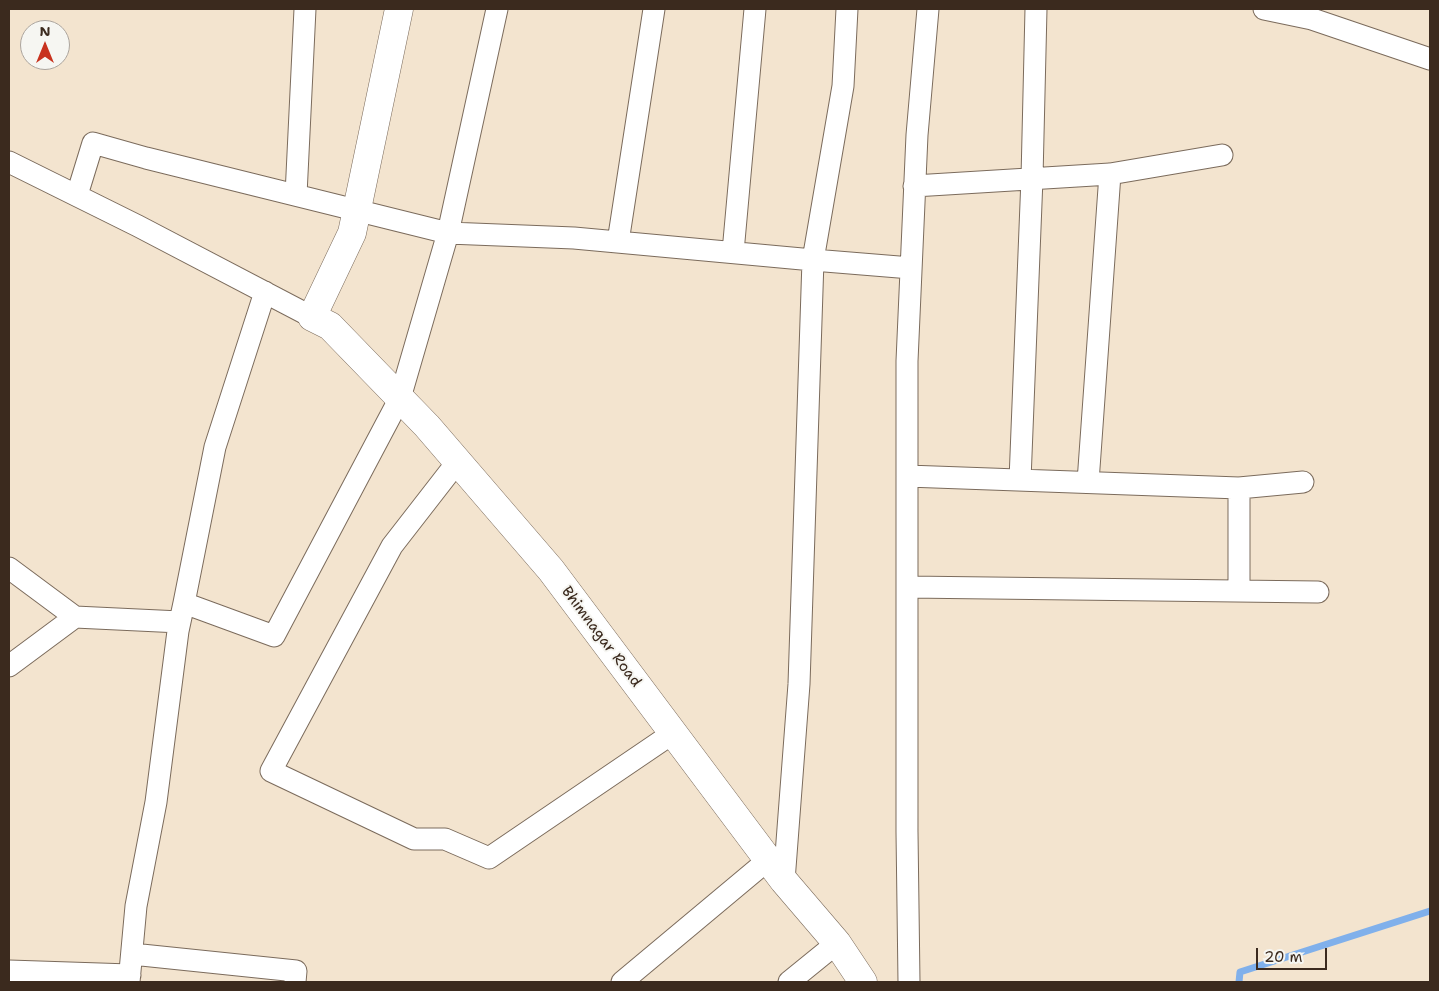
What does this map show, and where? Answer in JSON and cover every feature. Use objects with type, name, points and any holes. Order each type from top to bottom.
[{"type":"street","points":[[296,195],[305,9]]},
{"type":"street","points":[[9,162],[77,195],[312,317],[352,233],[399,9]]},
{"type":"street","points":[[9,666],[75,617],[182,612],[274,636],[400,398],[448,233],[497,9]]},
{"type":"street","points":[[618,242],[654,9]]},
{"type":"street","points":[[733,252],[755,9]]},
{"type":"street","points":[[622,982],[776,871],[799,684],[813,260],[843,86],[847,9]]},
{"type":"street","points":[[909,982],[907,832],[907,361],[917,135],[928,9]]},
{"type":"street","points":[[1020,480],[1032,178],[1036,9]]},
{"type":"street","points":[[1264,9],[1312,18],[1430,59]]},
{"type":"street","points":[[77,195],[92,143],[448,233],[574,238],[911,268]]},
{"type":"street","points":[[914,186],[1110,174],[1222,155]]},
{"type":"street","points":[[1088,482],[1110,174]]},
{"type":"street","points":[[9,971],[129,979],[136,906],[156,802],[182,612],[215,447],[265,292]]},
{"type":"street","name":"Bhimnagar Road","points":[[312,317],[330,326],[428,426],[552,570],[776,871],[837,943],[863,982]]},
{"type":"street","points":[[458,461],[392,546],[271,771],[414,839],[445,839],[490,858],[673,733]]},
{"type":"street","points":[[907,476],[1239,488],[1304,482]]},
{"type":"street","points":[[1239,488],[1239,591]]},
{"type":"street","points":[[9,568],[75,617]]},
{"type":"street","points":[[908,587],[1318,592]]},
{"type":"street","points":[[789,982],[837,943]]},
{"type":"street","points":[[132,954],[296,972],[295,982]]},
{"type":"waterway","points":[[1239,982],[1240,972],[1430,911]]}]
